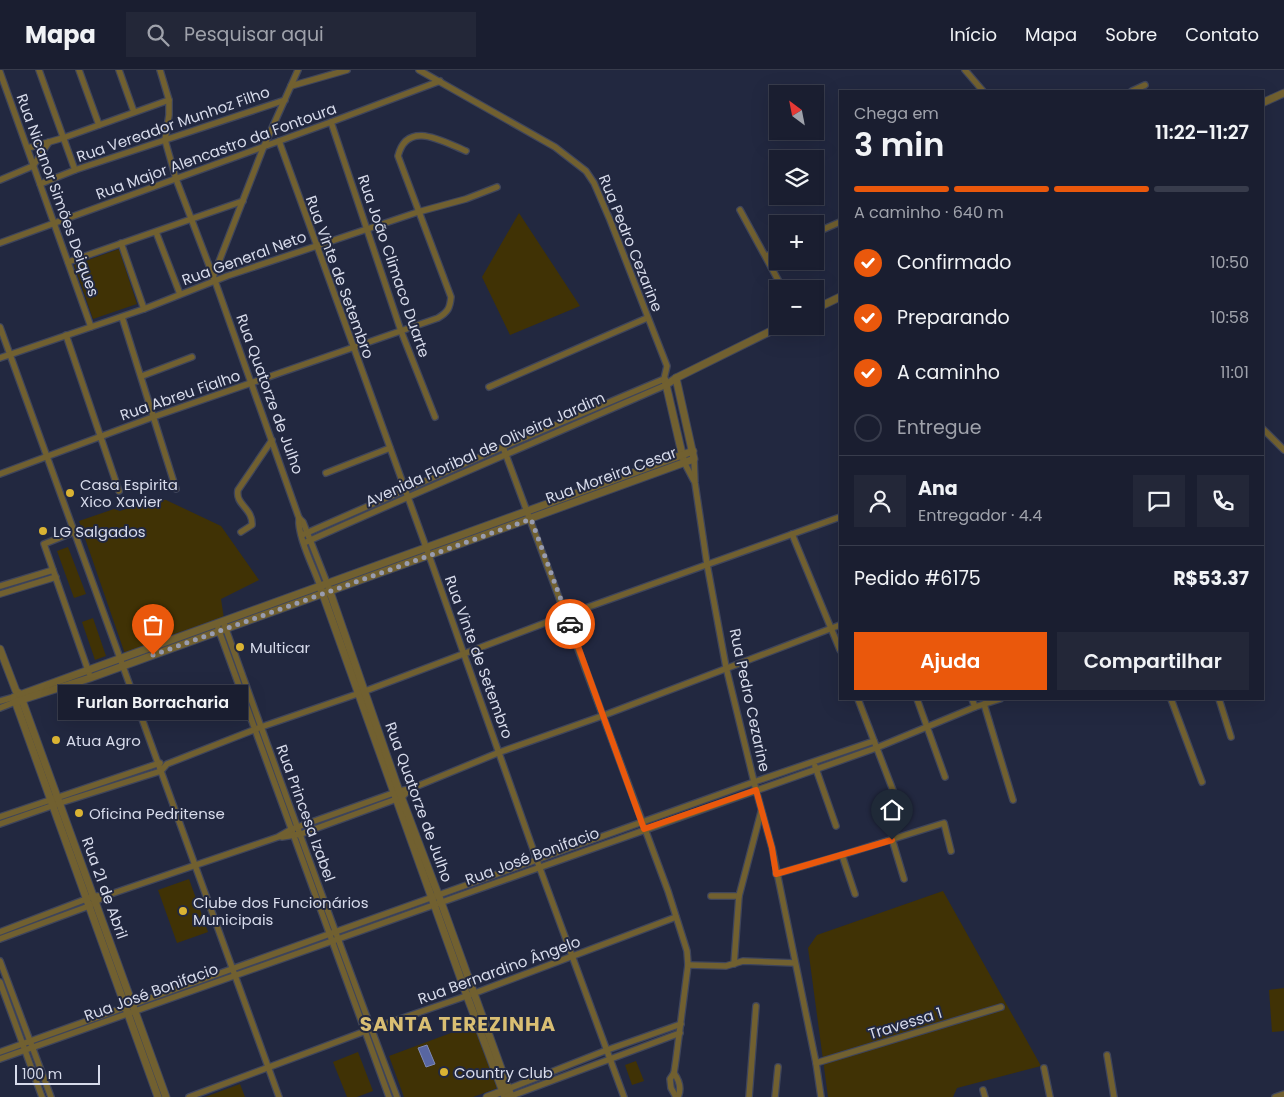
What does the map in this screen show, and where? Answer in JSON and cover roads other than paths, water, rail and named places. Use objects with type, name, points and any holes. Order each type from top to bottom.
[{"type":"street","points":[[38,70],[75,170]]},
{"type":"street","points":[[79,70],[99,125]]},
{"type":"street","points":[[119,70],[134,112]]},
{"type":"street","points":[[160,70],[169,100],[165,140]]},
{"type":"street","points":[[214,279],[264,146],[298,70]]},
{"type":"street","points":[[291,86],[347,70]]},
{"type":"street","name":"Rua Pedro Cezarine","points":[[419,70],[555,147],[586,170],[594,183],[610,220],[667,366],[665,382],[683,458],[695,483]]},
{"type":"street","points":[[965,70],[982,90]]},
{"type":"street","name":"Rua Nicanor Simões Deiques","points":[[0,72],[92,326]]},
{"type":"street","name":"Rua Major Alencastro da Fontoura","points":[[0,243],[440,81]]},
{"type":"street","points":[[1134,90],[1144,85]]},
{"type":"street","points":[[1264,103],[1284,93]]},
{"type":"street","points":[[28,148],[63,138],[169,100]]},
{"type":"street","name":"Rua Vereador Munhoz Filho","points":[[40,184],[75,170],[285,100]]},
{"type":"street","name":"Rua João Climaco Duarte","points":[[331,122],[401,331],[435,417]]},
{"type":"street","points":[[418,212],[398,156],[400,148],[412,137],[426,135],[466,151]]},
{"type":"street","name":"Rua Quatorze de Julho","points":[[165,140],[176,179],[272,440],[299,518],[298,524],[305,534],[318,569],[460,965],[467,996],[485,1032]]},
{"type":"street","name":"Rua Vinte de Setembro","points":[[279,141],[352,347],[428,551],[538,864],[624,1097]]},
{"type":"street","points":[[0,180],[33,166],[49,142]]},
{"type":"street","name":"Rua General Neto","points":[[0,358],[144,309],[214,279],[367,228],[456,202],[497,187]]},
{"type":"street","points":[[68,262],[243,201]]},
{"type":"street","points":[[740,210],[778,280]]},
{"type":"street","name":"Rua Abreu Fialho","points":[[0,474],[153,417],[438,318],[446,313],[451,307],[451,297],[418,212]]},
{"type":"street","points":[[824,229],[839,222]]},
{"type":"street","points":[[156,232],[180,294]]},
{"type":"street","points":[[121,243],[144,309]]},
{"type":"street","points":[[824,306],[839,298]]},
{"type":"street","points":[[122,317],[176,489]]},
{"type":"street","points":[[489,387],[647,318]]},
{"type":"street","points":[[0,327],[279,1097]]},
{"type":"street","name":"Avenida Floribal de Oliveira Jardim","points":[[305,534],[503,447],[676,378],[769,332]]},
{"type":"street","points":[[66,335],[119,491]]},
{"type":"street","points":[[142,376],[192,357]]},
{"type":"street","points":[[667,366],[676,378]]},
{"type":"street","name":"Rua Pedro Cezarine","points":[[676,378],[694,455],[695,483],[707,564],[726,667],[772,848],[816,1063],[821,1097]]},
{"type":"street","name":"Avenida Floribal de Oliveira Jardim","points":[[307,542],[465,471],[506,455],[665,382]]},
{"type":"street","points":[[674,420],[685,417]]},
{"type":"street","points":[[1264,430],[1284,450]]},
{"type":"street","points":[[241,532],[252,525],[253,520],[246,508],[238,501],[238,490],[272,440]]},
{"type":"street","points":[[503,447],[668,891],[687,950],[688,965],[680,1033],[674,1073],[670,1079],[671,1088],[678,1097]]},
{"type":"street","points":[[326,473],[390,448]]},
{"type":"street","name":"Rua Moreira Cesar","points":[[89,674],[120,658],[221,626],[694,455]]},
{"type":"street","points":[[463,465],[465,471]]},
{"type":"street","points":[[356,512],[359,519]]},
{"type":"street","points":[[2,820],[158,763],[167,764],[258,728],[362,692],[566,615],[839,517]]},
{"type":"street","points":[[74,532],[44,544],[89,674]]},
{"type":"street","points":[[792,534],[839,647]]},
{"type":"street","points":[[0,586],[54,570]]},
{"type":"street","points":[[0,594],[56,577]]},
{"type":"street","points":[[0,932],[278,837],[296,833],[398,795],[500,752],[602,716],[839,625]]},
{"type":"street","name":"Rua Moreira Cesar","points":[[0,702],[89,674],[123,666],[221,626]]},
{"type":"street","name":"Rua Princesa Izabel","points":[[221,626],[368,1030],[397,1097]]},
{"type":"street","name":"Rua 21 de Abril","points":[[0,649],[156,1080],[166,1097]]},
{"type":"street","name":"Rua Moreira Cesar","points":[[0,708],[17,697]]},
{"type":"street","points":[[858,700],[899,806]]},
{"type":"street","points":[[917,700],[945,777]]},
{"type":"street","points":[[972,700],[975,706]]},
{"type":"street","points":[[875,744],[927,726],[975,706],[997,700]]},
{"type":"street","points":[[1171,700],[1202,782]]},
{"type":"street","points":[[1219,700],[1231,736]]},
{"type":"street","points":[[984,704],[1013,800]]},
{"type":"street","name":"Rua Princesa Izabel","points":[[258,728],[299,827]]},
{"type":"street","name":"Rua José Bonifacio","points":[[643,826],[816,769],[875,744]]},
{"type":"street","name":"Rua José Bonifacio","points":[[0,1059],[32,1044],[643,826],[754,782],[836,754],[875,744]]},
{"type":"street","points":[[836,754],[839,760]]},
{"type":"street","points":[[814,762],[836,826]]},
{"type":"street","points":[[55,801],[162,771],[167,764]]},
{"type":"street","points":[[296,833],[299,827],[398,795]]},
{"type":"street","points":[[734,964],[739,896],[761,810]]},
{"type":"street","points":[[776,874],[944,823],[951,850]]},
{"type":"street","points":[[892,840],[904,879]]},
{"type":"street","points":[[842,855],[855,894]]},
{"type":"street","points":[[711,896],[739,896]]},
{"type":"street","points":[[0,939],[39,925],[91,901]]},
{"type":"street","points":[[37,918],[39,925]]},
{"type":"street","name":"Rua Bernardino Ângelo","points":[[188,1097],[676,918]]},
{"type":"street","points":[[688,965],[726,966],[743,960],[795,963]]},
{"type":"street","points":[[0,982],[42,1097],[50,1096],[1,965]]},
{"type":"street","name":"Rua Quatorze de Julho","points":[[460,965],[475,993],[485,1032],[508,1094]]},
{"type":"street","points":[[749,1097],[756,1006]]},
{"type":"street","name":"Travessa 1","points":[[816,1063],[1000,1007]]},
{"type":"street","points":[[13,1017],[20,1014]]},
{"type":"street","points":[[508,1094],[607,1050],[681,1024]]},
{"type":"street","name":"Rua Princesa Izabel","points":[[368,1030],[388,1097]]},
{"type":"street","points":[[487,1097],[508,1094],[680,1033]]},
{"type":"street","name":"Rua José Bonifacio","points":[[0,1052],[24,1047]]},
{"type":"street","points":[[1107,1055],[1114,1097]]},
{"type":"street","points":[[775,1097],[778,1067]]},
{"type":"street","points":[[1044,1068],[1050,1097]]},
{"type":"street","name":"Rua 21 de Abril","points":[[156,1080],[158,1097]]},
{"type":"street","points":[[983,1090],[985,1097]]},
{"type":"street","points":[[1275,1097],[1284,1094]]},
{"type":"water","points":[[427,1045],[435,1064],[426,1067],[418,1048]]},
{"type":"place","name":"Casa Espirita Xico Xavier","points":[[70,493]]},
{"type":"place","name":"LG Salgados","points":[[43,531]]},
{"type":"place","name":"Multicar","points":[[240,647]]},
{"type":"place","name":"Furlan Borracharia","points":[[153,655]]},
{"type":"place","name":"Atua Agro","points":[[56,740]]},
{"type":"place","name":"Oficina Pedritense","points":[[79,813]]},
{"type":"place","name":"Clube dos Funcionários Municipais","points":[[183,911]]},
{"type":"place","name":"Country Club","points":[[444,1072]]},
{"type":"district","name":"SANTA TEREZINHA","points":[[458,1024]]}]
